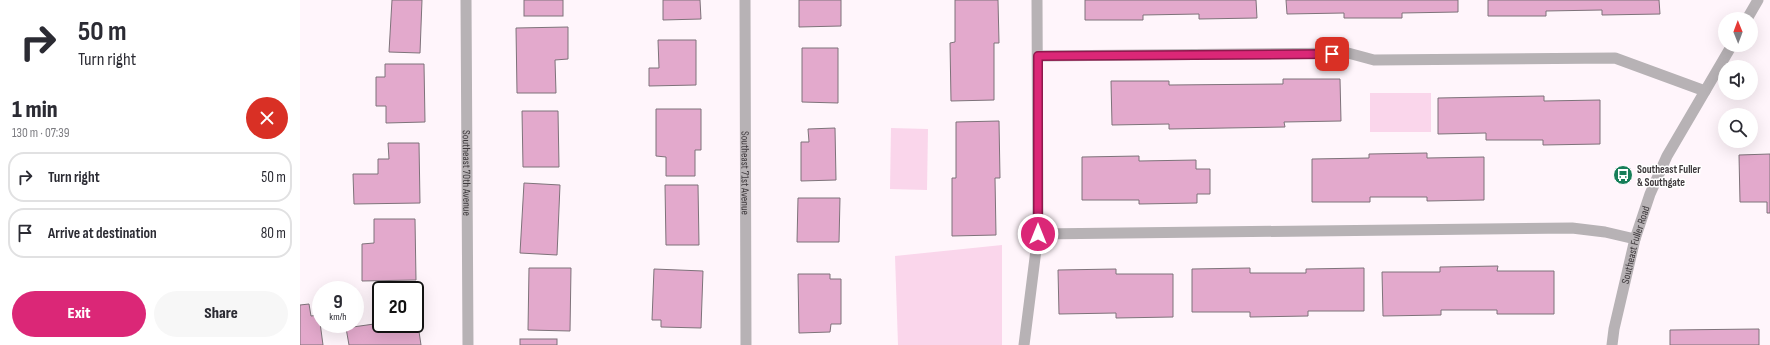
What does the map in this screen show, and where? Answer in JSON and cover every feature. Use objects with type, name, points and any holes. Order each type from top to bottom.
[{"type":"street","name":"Southeast 70th Avenue","points":[[466,0],[468,345]]},
{"type":"street","name":"Southeast 71st Avenue","points":[[746,0],[746,345]]},
{"type":"street","points":[[1024,345],[1038,234],[1038,56],[1036,0]]},
{"type":"street","points":[[1751,12],[1758,0]]},
{"type":"street","name":"Southeast Fuller Road","points":[[1612,345],[1614,328],[1635,239],[1650,194],[1667,156],[1728,52]]},
{"type":"street","points":[[1038,56],[1348,53],[1374,60],[1615,58],[1705,91]]},
{"type":"street","points":[[1038,234],[1572,228],[1604,232],[1635,239]]},
{"type":"shaded area","points":[[1370,93],[1431,93],[1431,132],[1370,132]]},
{"type":"shaded area","points":[[891,128],[928,129],[927,190],[890,189]]},
{"type":"shaded area","points":[[1002,245],[1002,345],[898,345],[895,256]]},
{"type":"building","points":[[392,0],[422,0],[420,53],[389,52]]},
{"type":"building","points":[[524,0],[563,0],[563,16],[524,16]]},
{"type":"building","points":[[663,0],[700,0],[701,19],[663,20]]},
{"type":"building","points":[[799,0],[841,0],[841,26],[799,27]]},
{"type":"building","points":[[955,0],[998,0],[999,43],[994,43],[994,100],[951,101],[950,43],[955,42]]},
{"type":"building","points":[[1085,0],[1256,0],[1257,18],[1199,19],[1199,14],[1143,15],[1143,20],[1085,20]]},
{"type":"building","points":[[1286,0],[1458,0],[1458,12],[1402,13],[1402,18],[1344,18],[1344,13],[1287,14]]},
{"type":"building","points":[[1488,0],[1659,0],[1660,14],[1602,15],[1602,10],[1546,11],[1546,16],[1488,16]]},
{"type":"building","points":[[568,27],[568,59],[555,60],[556,93],[517,93],[516,28]]},
{"type":"building","points":[[658,40],[696,40],[696,85],[649,86],[649,68],[659,68]]},
{"type":"building","points":[[802,48],[838,48],[838,103],[802,102]]},
{"type":"building","points":[[385,64],[424,64],[425,122],[386,123],[386,106],[376,106],[376,77],[385,77]]},
{"type":"building","points":[[1283,79],[1340,79],[1341,121],[1284,122],[1285,127],[1169,129],[1169,124],[1112,125],[1111,81],[1169,81],[1169,85],[1283,84]]},
{"type":"building","points":[[1544,96],[1544,101],[1600,100],[1600,144],[1543,145],[1543,140],[1486,140],[1486,133],[1438,134],[1438,98]]},
{"type":"building","points":[[656,109],[701,109],[701,150],[695,150],[695,176],[666,176],[666,157],[656,156]]},
{"type":"building","points":[[522,111],[558,111],[559,167],[523,167]]},
{"type":"building","points":[[999,121],[1000,178],[995,178],[996,235],[952,236],[952,178],[956,178],[956,122]]},
{"type":"building","points":[[835,128],[836,180],[801,181],[801,142],[809,142],[808,129]]},
{"type":"building","points":[[388,143],[419,143],[420,203],[354,204],[353,174],[378,174],[378,159],[389,159]]},
{"type":"building","points":[[1427,153],[1427,158],[1484,157],[1484,200],[1427,201],[1427,197],[1370,197],[1370,202],[1312,202],[1312,159],[1369,158],[1369,154]]},
{"type":"building","points":[[1770,154],[1770,213],[1767,213],[1767,202],[1740,202],[1739,155]]},
{"type":"building","points":[[1139,156],[1139,161],[1196,160],[1196,169],[1210,169],[1210,194],[1197,194],[1197,203],[1139,204],[1139,200],[1082,200],[1082,157]]},
{"type":"building","points":[[524,183],[560,185],[557,255],[520,253]]},
{"type":"building","points":[[665,185],[698,185],[699,245],[666,245]]},
{"type":"building","points":[[798,198],[840,198],[839,242],[797,242]]},
{"type":"building","points":[[374,219],[415,219],[416,280],[362,281],[362,244],[374,243]]},
{"type":"building","points":[[1498,266],[1497,271],[1554,271],[1554,314],[1497,314],[1497,310],[1441,310],[1441,315],[1383,316],[1382,272],[1440,272],[1440,267]]},
{"type":"building","points":[[529,268],[571,268],[570,331],[528,330]]},
{"type":"building","points":[[1250,268],[1250,273],[1306,273],[1306,269],[1364,268],[1364,311],[1308,311],[1308,316],[1250,317],[1250,312],[1192,312],[1192,269]]},
{"type":"building","points":[[654,269],[703,271],[701,328],[661,327],[661,320],[652,320]]},
{"type":"building","points":[[1116,269],[1116,274],[1173,274],[1173,317],[1116,318],[1116,313],[1059,314],[1058,270]]},
{"type":"building","points":[[798,274],[830,274],[830,279],[841,279],[841,324],[831,324],[830,332],[799,333]]},
{"type":"building","points":[[309,304],[312,316],[312,333],[321,333],[323,345],[300,345],[300,305]]},
{"type":"building","points":[[372,324],[372,333],[419,333],[421,345],[349,345],[347,333],[364,333],[364,325]]},
{"type":"building","points":[[1759,329],[1759,345],[1670,345],[1670,330]]},
{"type":"building","points":[[520,339],[557,339],[557,345],[520,345]]},
{"type":"place","name":"Southeast Fuller & Southgate","points":[[1623,175]]},
{"type":"route","points":[[1038,234],[1038,56],[1332,54]]}]
